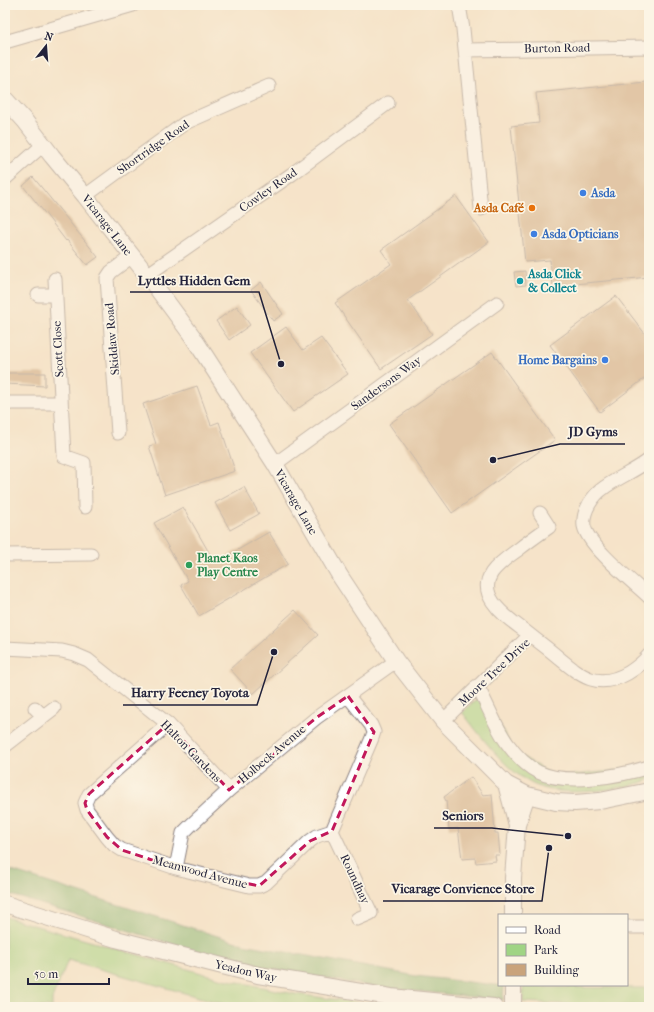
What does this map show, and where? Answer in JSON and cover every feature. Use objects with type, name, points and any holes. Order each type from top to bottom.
[{"type":"street","points":[[5,42],[133,5]]},
{"type":"street","points":[[458,5],[465,50],[481,209]]},
{"type":"street","name":"Burton Road","points":[[465,50],[649,47]]},
{"type":"street","name":"Shortridge Road","points":[[85,196],[185,123],[269,86]]},
{"type":"street","name":"Vicarage Lane","points":[[5,99],[25,121],[85,196],[147,275],[203,351],[274,464],[340,576],[396,661],[443,721],[506,784],[526,795],[556,802]]},
{"type":"street","name":"Cowley Road","points":[[147,275],[292,174],[388,103]]},
{"type":"street","points":[[5,179],[43,145]]},
{"type":"street","name":"Skiddaw Road","points":[[118,434],[107,278],[111,272],[132,256]]},
{"type":"street","name":"Scott Close","points":[[55,279],[64,456],[84,463],[85,507]]},
{"type":"street","points":[[38,295],[56,295]]},
{"type":"street","name":"Sandersons Way","points":[[274,464],[497,303]]},
{"type":"street","points":[[5,404],[61,403]]},
{"type":"street","points":[[649,460],[604,487],[587,507],[584,518],[586,531],[595,546],[649,597]]},
{"type":"street","points":[[530,635],[502,613],[493,602],[487,589],[491,573],[498,563],[549,527],[540,512]]},
{"type":"street","points":[[5,555],[91,554]]},
{"type":"street","name":"Moore Tree Drive","points":[[443,721],[530,635],[577,673],[592,680],[609,680],[621,676],[643,662],[649,655]]},
{"type":"street","name":"Halton Gardens","points":[[5,648],[62,651],[88,660],[168,724],[229,790]]},
{"type":"street","name":"Holbeck Avenue","points":[[176,868],[183,834],[229,790],[316,718],[396,661]]},
{"type":"street","points":[[477,686],[507,742],[524,761],[538,772],[568,779],[607,777],[649,767]]},
{"type":"street","points":[[332,831],[374,732],[371,725],[348,696]]},
{"type":"street","points":[[5,746],[39,712],[54,708]]},
{"type":"street","name":"Meanwood Avenue","points":[[168,724],[89,794],[85,803],[87,810],[114,845],[122,850],[176,868],[249,886],[259,886],[266,882],[310,841],[317,836],[332,831]]},
{"type":"street","points":[[506,784],[517,825]]},
{"type":"street","points":[[517,825],[527,813],[537,807],[556,802],[575,804],[649,792]]},
{"type":"street","points":[[513,914],[513,878],[517,825],[526,795]]},
{"type":"street","name":"Roundhay","points":[[332,831],[371,913],[357,918]]},
{"type":"street","name":"Yeadon Way","points":[[5,904],[116,939],[258,975],[391,997],[494,1007]]},
{"type":"street","points":[[628,927],[649,927]]},
{"type":"street","points":[[513,986],[513,1007]]},
{"type":"highlighted area","points":[[348,696],[374,732],[332,831],[310,841],[259,886],[176,868],[122,850],[107,837],[87,810],[85,803],[89,794],[168,724],[229,790],[316,718]]},
{"type":"green space","points":[[482,694],[515,752],[555,777],[649,767],[649,780],[623,787],[576,792],[547,789],[535,785],[524,779],[504,763],[462,712]]},
{"type":"green space","points":[[5,869],[243,944],[416,976],[504,986],[503,1000],[376,987],[267,968],[192,950],[5,893]]},
{"type":"green space","points":[[5,917],[219,978],[295,994],[392,1007],[234,1007],[68,960],[52,999],[52,1007],[5,1007]]},
{"type":"green space","points":[[523,987],[649,988],[649,1006],[579,1005],[523,1002]]},
{"type":"building","name":"Asda","points":[[646,82],[649,106],[649,277],[553,286],[550,260],[525,262],[511,126],[539,123],[536,93]]},
{"type":"building","points":[[33,177],[98,257],[87,265],[67,240],[66,241],[23,186]]},
{"type":"building","points":[[456,196],[489,242],[408,300],[432,334],[381,369],[335,303],[391,264],[381,250]]},
{"type":"building","name":"Asda Click & Collect","points":[[525,271],[526,285],[516,286],[514,272]]},
{"type":"building","points":[[261,282],[283,314],[273,321],[251,290]]},
{"type":"building","name":"Home Bargains","points":[[616,296],[649,339],[649,375],[600,412],[550,345]]},
{"type":"building","points":[[237,306],[250,325],[229,340],[216,321]]},
{"type":"building","points":[[286,327],[303,350],[321,338],[348,374],[293,412],[250,353]]},
{"type":"building","points":[[492,352],[555,440],[452,513],[389,424]]},
{"type":"building","points":[[5,373],[45,373],[45,386],[5,384]]},
{"type":"building","points":[[197,386],[211,425],[219,422],[235,471],[165,495],[149,446],[156,444],[143,404]]},
{"type":"building","points":[[244,487],[259,514],[230,530],[215,503]]},
{"type":"building","points":[[183,507],[215,563],[269,532],[288,564],[199,616],[181,585],[188,581],[154,523]]},
{"type":"building","points":[[295,610],[318,635],[253,694],[230,669]]},
{"type":"building","points":[[471,777],[483,795],[492,794],[495,833],[498,833],[500,855],[495,855],[496,861],[476,863],[475,858],[462,859],[458,828],[449,829],[446,801],[444,797]]},
{"type":"place","name":"Asda","points":[[583,193]]},
{"type":"place","name":"Asda Café","points":[[532,208]]},
{"type":"place","name":"Asda Opticians","points":[[534,234]]},
{"type":"place","name":"Asda Click & Collect","points":[[520,281]]},
{"type":"place","name":"Home Bargains","points":[[605,360]]},
{"type":"place","name":"Lyttles Hidden Gem","points":[[281,364]]},
{"type":"place","name":"JD Gyms","points":[[493,460]]},
{"type":"place","name":"Planet Kaos Play Centre","points":[[189,565]]},
{"type":"place","name":"Harry Feeney Toyota","points":[[274,652]]},
{"type":"place","name":"Seniors","points":[[568,836]]},
{"type":"place","name":"Vicarage Convience Store","points":[[549,848]]}]
